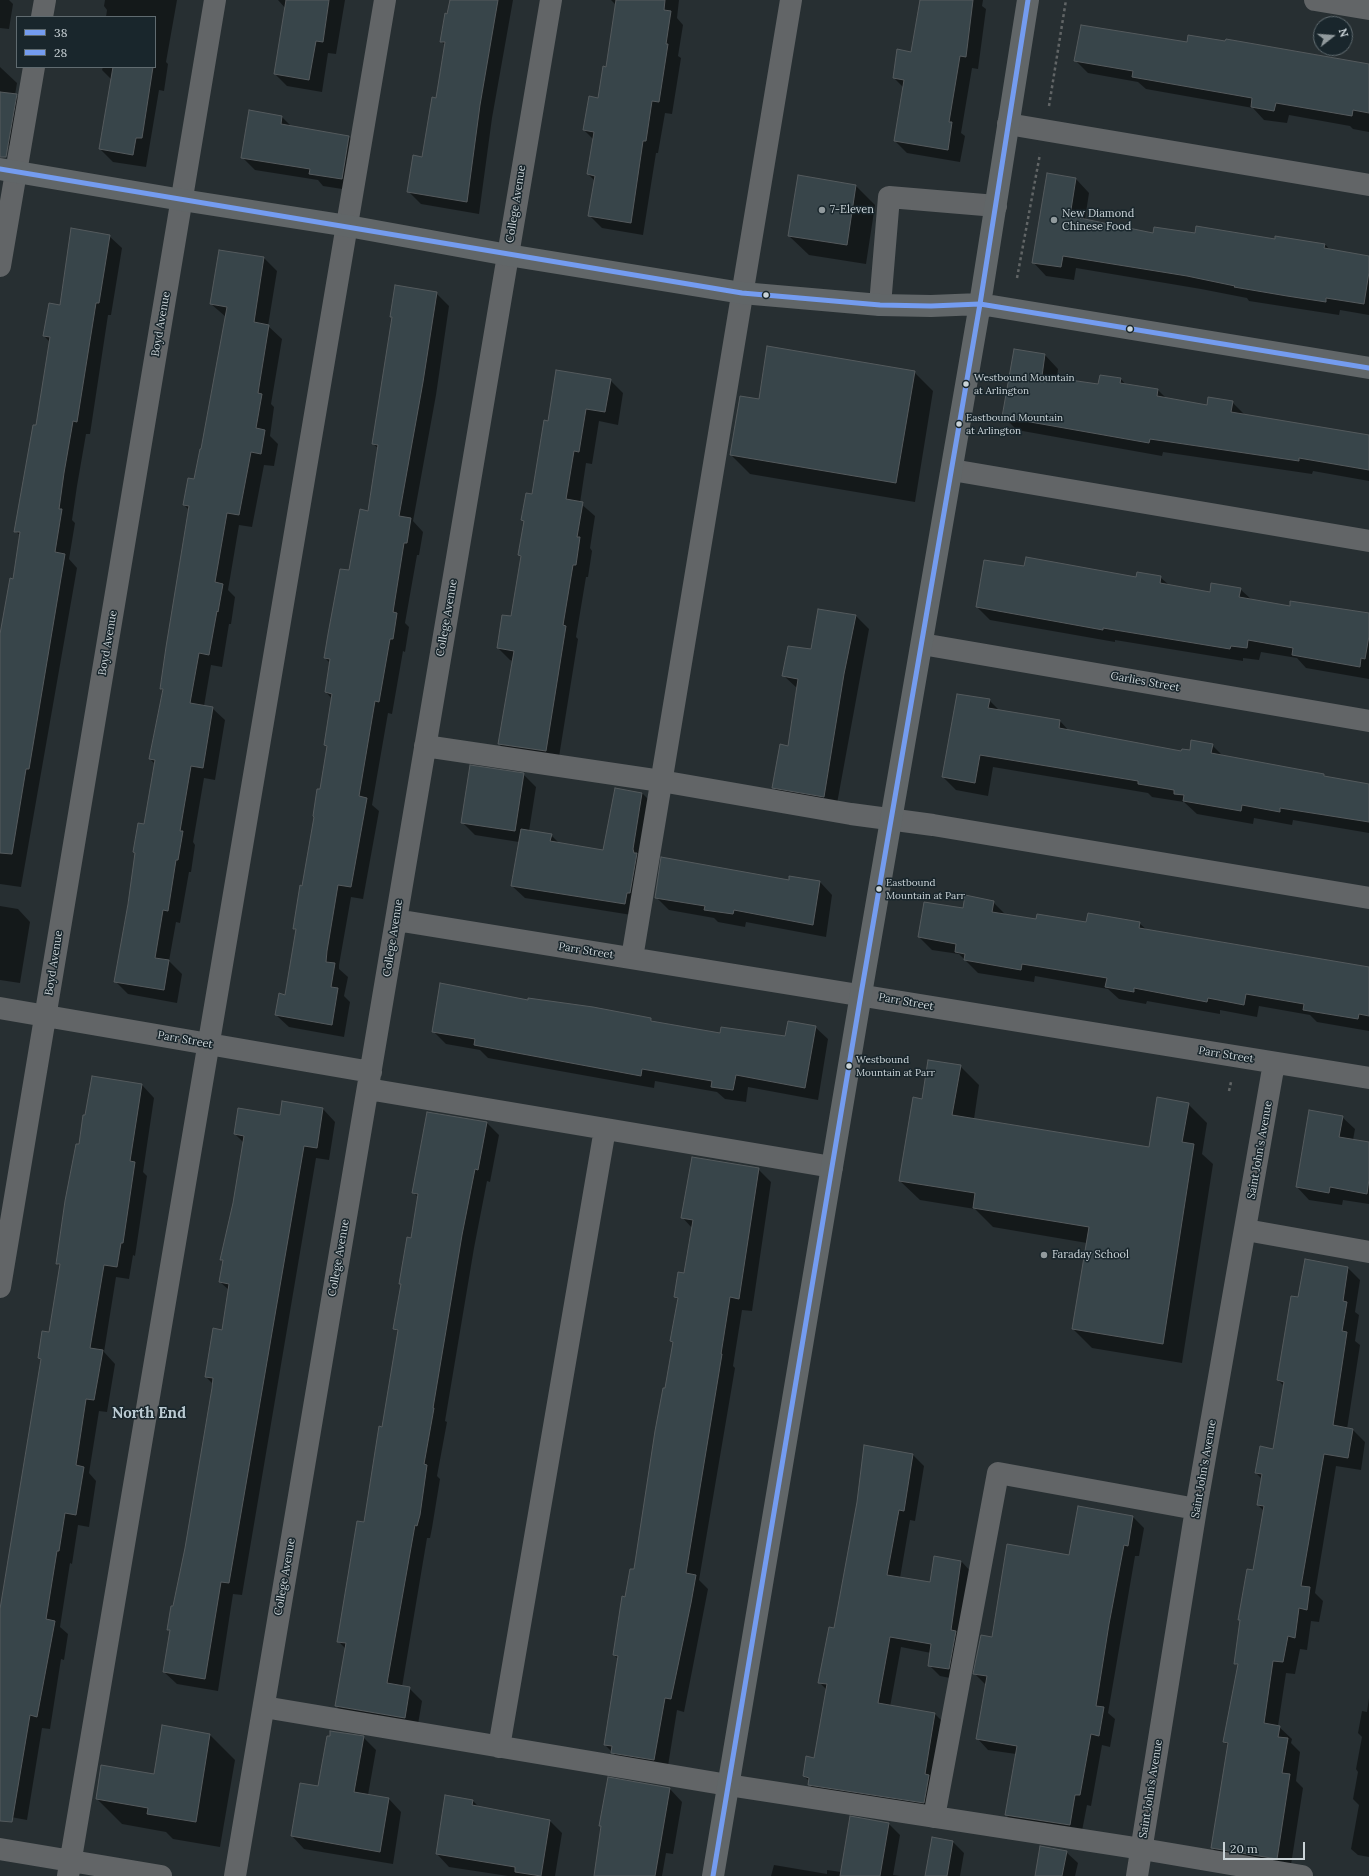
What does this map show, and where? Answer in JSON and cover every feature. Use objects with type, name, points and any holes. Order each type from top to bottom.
[{"type":"main road","points":[[713,1876],[860,994],[980,304],[1028,0]]},
{"type":"main road","points":[[8,170],[742,293],[880,305],[931,306],[980,304],[1369,368]]},
{"type":"street","points":[[42,16],[45,0]]},
{"type":"street","name":"Boyd Avenue","points":[[0,1287],[215,0]]},
{"type":"street","points":[[69,1868],[348,226],[385,0]]},
{"type":"street","name":"College Avenue","points":[[235,1876],[551,0]]},
{"type":"street","points":[[632,958],[791,0]]},
{"type":"street","points":[[1315,0],[1369,9]]},
{"type":"street","points":[[0,266],[8,170],[34,68]]},
{"type":"street","points":[[1008,124],[1369,185]]},
{"type":"street","points":[[880,305],[889,197],[996,206]]},
{"type":"street","points":[[952,470],[1369,541]]},
{"type":"street","name":"Garlies Street","points":[[922,644],[1369,721]]},
{"type":"street","points":[[425,746],[661,781],[1369,898]]},
{"type":"street","name":"Parr Street","points":[[396,920],[860,994],[1369,1078]]},
{"type":"street","name":"Parr Street","points":[[0,1008],[209,1044],[369,1080],[605,1129],[832,1167]]},
{"type":"street","name":"Saint John's Avenue","points":[[1137,1876],[1196,1509],[1274,1063]]},
{"type":"street","points":[[499,1747],[605,1129]]},
{"type":"street","points":[[1246,1230],[1369,1252]]},
{"type":"street","points":[[934,1817],[998,1473],[1196,1509]]},
{"type":"street","points":[[264,1707],[728,1785],[1142,1849],[1302,1876]]},
{"type":"street","points":[[0,1849],[69,1868],[161,1876]]},
{"type":"building","points":[[286,0],[329,0],[323,42],[316,41],[309,80],[274,74]]},
{"type":"building","points":[[450,0],[498,0],[480,105],[467,202],[407,192],[413,155],[422,157],[432,97],[436,98],[445,42],[440,42],[445,13],[447,14]]},
{"type":"building","points":[[616,0],[665,0],[664,10],[671,11],[666,44],[668,44],[659,102],[652,101],[646,141],[643,141],[631,223],[588,216],[595,176],[587,174],[594,132],[583,130],[589,96],[598,98],[603,66],[606,67]]},
{"type":"building","points":[[920,0],[973,0],[966,57],[960,56],[949,122],[952,122],[948,150],[894,141],[904,80],[893,78],[897,49],[911,52]]},
{"type":"building","points":[[1081,25],[1187,42],[1188,35],[1225,41],[1226,39],[1313,54],[1313,56],[1323,56],[1369,64],[1369,113],[1353,110],[1352,116],[1276,103],[1274,111],[1251,107],[1252,98],[1132,77],[1133,71],[1074,61]]},
{"type":"building","points":[[113,68],[153,68],[142,138],[136,138],[133,155],[99,149]]},
{"type":"building","points":[[0,92],[17,94],[6,157],[0,157]]},
{"type":"building","points":[[249,110],[282,116],[281,124],[349,136],[342,179],[309,174],[310,169],[241,158]]},
{"type":"building","points":[[1047,173],[1076,178],[1070,216],[1153,233],[1154,227],[1195,233],[1196,226],[1275,239],[1275,236],[1325,244],[1324,248],[1369,256],[1369,272],[1364,304],[1326,298],[1326,302],[1287,296],[1234,287],[1235,286],[1187,276],[1063,256],[1061,267],[1032,263]]},
{"type":"building","name":"7-Eleven","points":[[798,175],[856,185],[847,245],[788,236]]},
{"type":"building","points":[[71,228],[110,235],[99,303],[96,303],[77,422],[73,421],[64,473],[59,509],[62,509],[55,552],[65,554],[29,769],[26,769],[12,854],[0,853],[0,634],[10,578],[13,579],[20,532],[14,532],[33,425],[36,425],[50,337],[43,336],[49,303],[60,305]]},
{"type":"building","points":[[219,250],[264,257],[254,322],[269,325],[258,393],[262,394],[256,428],[265,430],[261,454],[251,452],[239,515],[227,513],[215,582],[223,584],[218,612],[217,611],[209,655],[199,653],[190,703],[213,707],[203,768],[191,766],[180,831],[183,831],[178,860],[176,860],[168,911],[163,910],[155,958],[169,960],[164,990],[114,982],[128,904],[135,853],[133,852],[138,823],[144,824],[155,760],[149,759],[163,689],[160,689],[189,506],[183,505],[188,478],[194,479],[201,449],[227,307],[210,304]]},
{"type":"building","points":[[395,285],[437,292],[423,382],[399,516],[411,518],[407,543],[404,543],[393,612],[397,613],[393,639],[390,639],[379,702],[375,701],[359,796],[367,798],[351,887],[338,885],[327,951],[326,962],[335,963],[331,987],[338,988],[332,1025],[275,1015],[279,993],[285,995],[296,929],[293,929],[300,885],[302,886],[314,817],[317,789],[320,789],[327,746],[324,745],[332,694],[325,692],[330,659],[324,658],[328,634],[340,569],[349,570],[360,509],[368,511],[378,445],[372,444],[392,317],[390,317]]},
{"type":"building","points":[[767,346],[915,371],[896,483],[730,455],[740,396],[759,399]]},
{"type":"building","points":[[1014,349],[1045,354],[1042,376],[1098,384],[1100,375],[1121,378],[1120,383],[1158,389],[1157,396],[1207,405],[1208,397],[1233,401],[1231,412],[1369,435],[1369,470],[1299,458],[1299,461],[1150,439],[1149,443],[1002,417]]},
{"type":"building","points":[[556,370],[611,379],[605,412],[586,409],[579,452],[574,451],[566,499],[583,502],[577,537],[580,537],[576,565],[573,565],[563,625],[566,626],[546,751],[498,744],[514,651],[497,648],[502,615],[511,616],[521,556],[518,555],[524,521],[521,520],[526,493],[532,494],[544,420],[548,421]]},
{"type":"building","points":[[1026,557],[1136,577],[1137,572],[1161,576],[1160,583],[1210,592],[1211,583],[1241,588],[1239,597],[1290,606],[1290,601],[1369,613],[1369,636],[1365,659],[1361,658],[1360,667],[1292,655],[1293,648],[1248,640],[1247,648],[1231,646],[1230,649],[1103,628],[1103,630],[976,607],[984,560],[1024,566]]},
{"type":"building","points":[[818,609],[856,615],[844,674],[824,797],[772,788],[780,744],[788,746],[798,679],[782,676],[788,646],[811,649]]},
{"type":"building","points":[[957,694],[990,699],[988,708],[1060,720],[1059,728],[1181,751],[1182,749],[1190,750],[1191,740],[1213,744],[1211,753],[1369,784],[1369,822],[1280,808],[1280,812],[1242,805],[1241,811],[1183,801],[1184,795],[1174,794],[1174,790],[1138,784],[1138,781],[980,755],[975,783],[942,777]]},
{"type":"building","points":[[470,765],[524,773],[515,831],[461,823]]},
{"type":"building","points":[[615,788],[642,793],[633,849],[634,853],[637,853],[630,893],[627,893],[625,904],[511,886],[521,829],[552,834],[550,841],[603,850]]},
{"type":"building","points":[[661,857],[789,880],[789,876],[820,881],[813,925],[734,910],[733,914],[704,910],[705,906],[655,898]]},
{"type":"building","points":[[965,895],[994,901],[992,912],[1036,919],[1037,914],[1086,922],[1088,913],[1140,922],[1139,928],[1369,967],[1369,1016],[1359,1014],[1358,1019],[1303,1010],[1304,1004],[1246,994],[1244,1005],[1208,998],[1207,1002],[1134,988],[1134,992],[1105,987],[1107,978],[1022,964],[1021,970],[964,960],[965,954],[955,952],[956,944],[918,937],[924,902],[963,908]]},
{"type":"building","points":[[440,983],[528,1000],[528,998],[593,1007],[651,1018],[651,1021],[720,1033],[721,1027],[785,1036],[788,1021],[816,1026],[805,1088],[736,1075],[733,1090],[711,1087],[712,1081],[642,1069],[641,1076],[474,1045],[475,1039],[432,1032]]},
{"type":"building","points":[[928,1060],[961,1065],[952,1115],[1149,1147],[1157,1097],[1189,1103],[1182,1142],[1194,1144],[1163,1344],[1072,1329],[1089,1227],[973,1208],[975,1193],[899,1181],[913,1097],[922,1099]]},
{"type":"building","points":[[92,1076],[142,1084],[130,1161],[135,1162],[123,1243],[121,1243],[117,1267],[104,1265],[90,1348],[103,1350],[94,1400],[86,1399],[76,1465],[84,1467],[76,1515],[65,1513],[59,1551],[57,1551],[46,1619],[55,1621],[37,1717],[30,1715],[12,1822],[0,1821],[0,1609],[41,1359],[38,1358],[42,1331],[49,1332],[60,1264],[56,1264],[65,1201],[76,1144],[79,1144],[83,1115],[85,1115]]},
{"type":"building","points":[[282,1101],[323,1108],[317,1148],[304,1146],[229,1583],[221,1582],[205,1679],[163,1672],[170,1630],[167,1630],[171,1606],[173,1606],[185,1548],[212,1388],[213,1378],[205,1377],[213,1328],[222,1330],[229,1284],[219,1282],[223,1260],[220,1260],[233,1203],[244,1136],[234,1134],[238,1108],[280,1115]]},
{"type":"building","points":[[1309,1110],[1343,1116],[1339,1137],[1369,1142],[1369,1179],[1367,1194],[1330,1187],[1329,1193],[1296,1187]]},
{"type":"building","points":[[427,1112],[487,1122],[478,1170],[475,1169],[462,1235],[424,1464],[427,1465],[420,1515],[417,1526],[415,1525],[387,1683],[410,1687],[405,1718],[335,1706],[346,1643],[337,1642],[357,1521],[364,1522],[379,1426],[382,1427],[398,1330],[393,1329],[401,1284],[399,1284],[407,1237],[411,1238],[418,1194],[412,1193]]},
{"type":"building","points":[[692,1157],[759,1168],[739,1299],[730,1297],[686,1573],[696,1575],[671,1699],[665,1698],[654,1760],[611,1753],[612,1746],[604,1745],[618,1656],[613,1655],[622,1596],[625,1597],[630,1569],[634,1569],[655,1431],[663,1388],[665,1388],[673,1342],[670,1341],[678,1298],[674,1297],[678,1272],[684,1273],[693,1220],[681,1218]]},
{"type":"building","points":[[1305,1259],[1348,1267],[1343,1301],[1347,1302],[1342,1331],[1347,1332],[1333,1425],[1353,1429],[1348,1458],[1324,1454],[1301,1586],[1310,1587],[1307,1610],[1299,1608],[1295,1638],[1288,1636],[1283,1662],[1273,1661],[1264,1723],[1280,1726],[1278,1737],[1288,1738],[1282,1773],[1290,1774],[1277,1859],[1211,1848],[1228,1743],[1223,1742],[1238,1664],[1234,1664],[1240,1620],[1238,1620],[1247,1569],[1253,1570],[1264,1506],[1257,1505],[1262,1474],[1255,1473],[1260,1446],[1273,1449],[1284,1382],[1277,1380],[1291,1296],[1298,1297]]},
{"type":"building","points":[[864,1445],[913,1454],[904,1511],[899,1510],[887,1575],[930,1582],[934,1556],[961,1561],[951,1630],[956,1631],[949,1669],[928,1666],[931,1644],[890,1637],[878,1703],[935,1713],[925,1774],[929,1775],[924,1803],[808,1785],[809,1778],[803,1776],[806,1756],[814,1758],[827,1684],[818,1683],[829,1627],[834,1628],[857,1502]]},
{"type":"building","points":[[1078,1506],[1133,1516],[1128,1546],[1124,1545],[1109,1624],[1096,1706],[1104,1707],[1099,1736],[1091,1734],[1080,1795],[1075,1795],[1070,1825],[1005,1815],[1017,1746],[976,1739],[987,1676],[973,1674],[981,1635],[992,1637],[1007,1544],[1069,1555]]},
{"type":"building","points":[[162,1725],[210,1734],[196,1822],[147,1814],[148,1808],[96,1799],[101,1765],[154,1774]]},
{"type":"building","points":[[330,1731],[364,1736],[354,1792],[389,1798],[380,1852],[291,1836],[300,1783],[318,1786],[327,1736],[330,1736]]},
{"type":"building","points":[[608,1777],[670,1788],[655,1876],[594,1876],[601,1826],[599,1826]]},
{"type":"building","points":[[445,1795],[473,1800],[472,1805],[550,1820],[541,1876],[515,1872],[515,1867],[436,1854]]},
{"type":"building","points":[[850,1816],[889,1823],[880,1876],[840,1876]]},
{"type":"building","points":[[932,1837],[953,1841],[947,1876],[925,1876]]},
{"type":"building","points":[[1040,1846],[1067,1851],[1062,1876],[1035,1876]]},
{"type":"transit line","name":"38","points":[[713,1876],[861,994],[980,304],[1028,0]]},
{"type":"transit line","name":"28","points":[[0,169],[742,293],[880,305],[931,306],[980,304],[1369,368]]},
{"type":"place","name":"7-Eleven","points":[[822,210]]},
{"type":"place","name":"New Diamond Chinese Food","points":[[1054,220]]},
{"type":"place","name":"Westbound Mountain at Arlington","points":[[966,384]]},
{"type":"place","name":"Eastbound Mountain at Arlington","points":[[959,424]]},
{"type":"place","name":"Eastbound Mountain at Parr","points":[[879,889]]},
{"type":"place","name":"Westbound Mountain at Parr","points":[[849,1066]]},
{"type":"place","name":"Faraday School","points":[[1044,1255]]},
{"type":"district","name":"North End","points":[[149,1414]]}]
